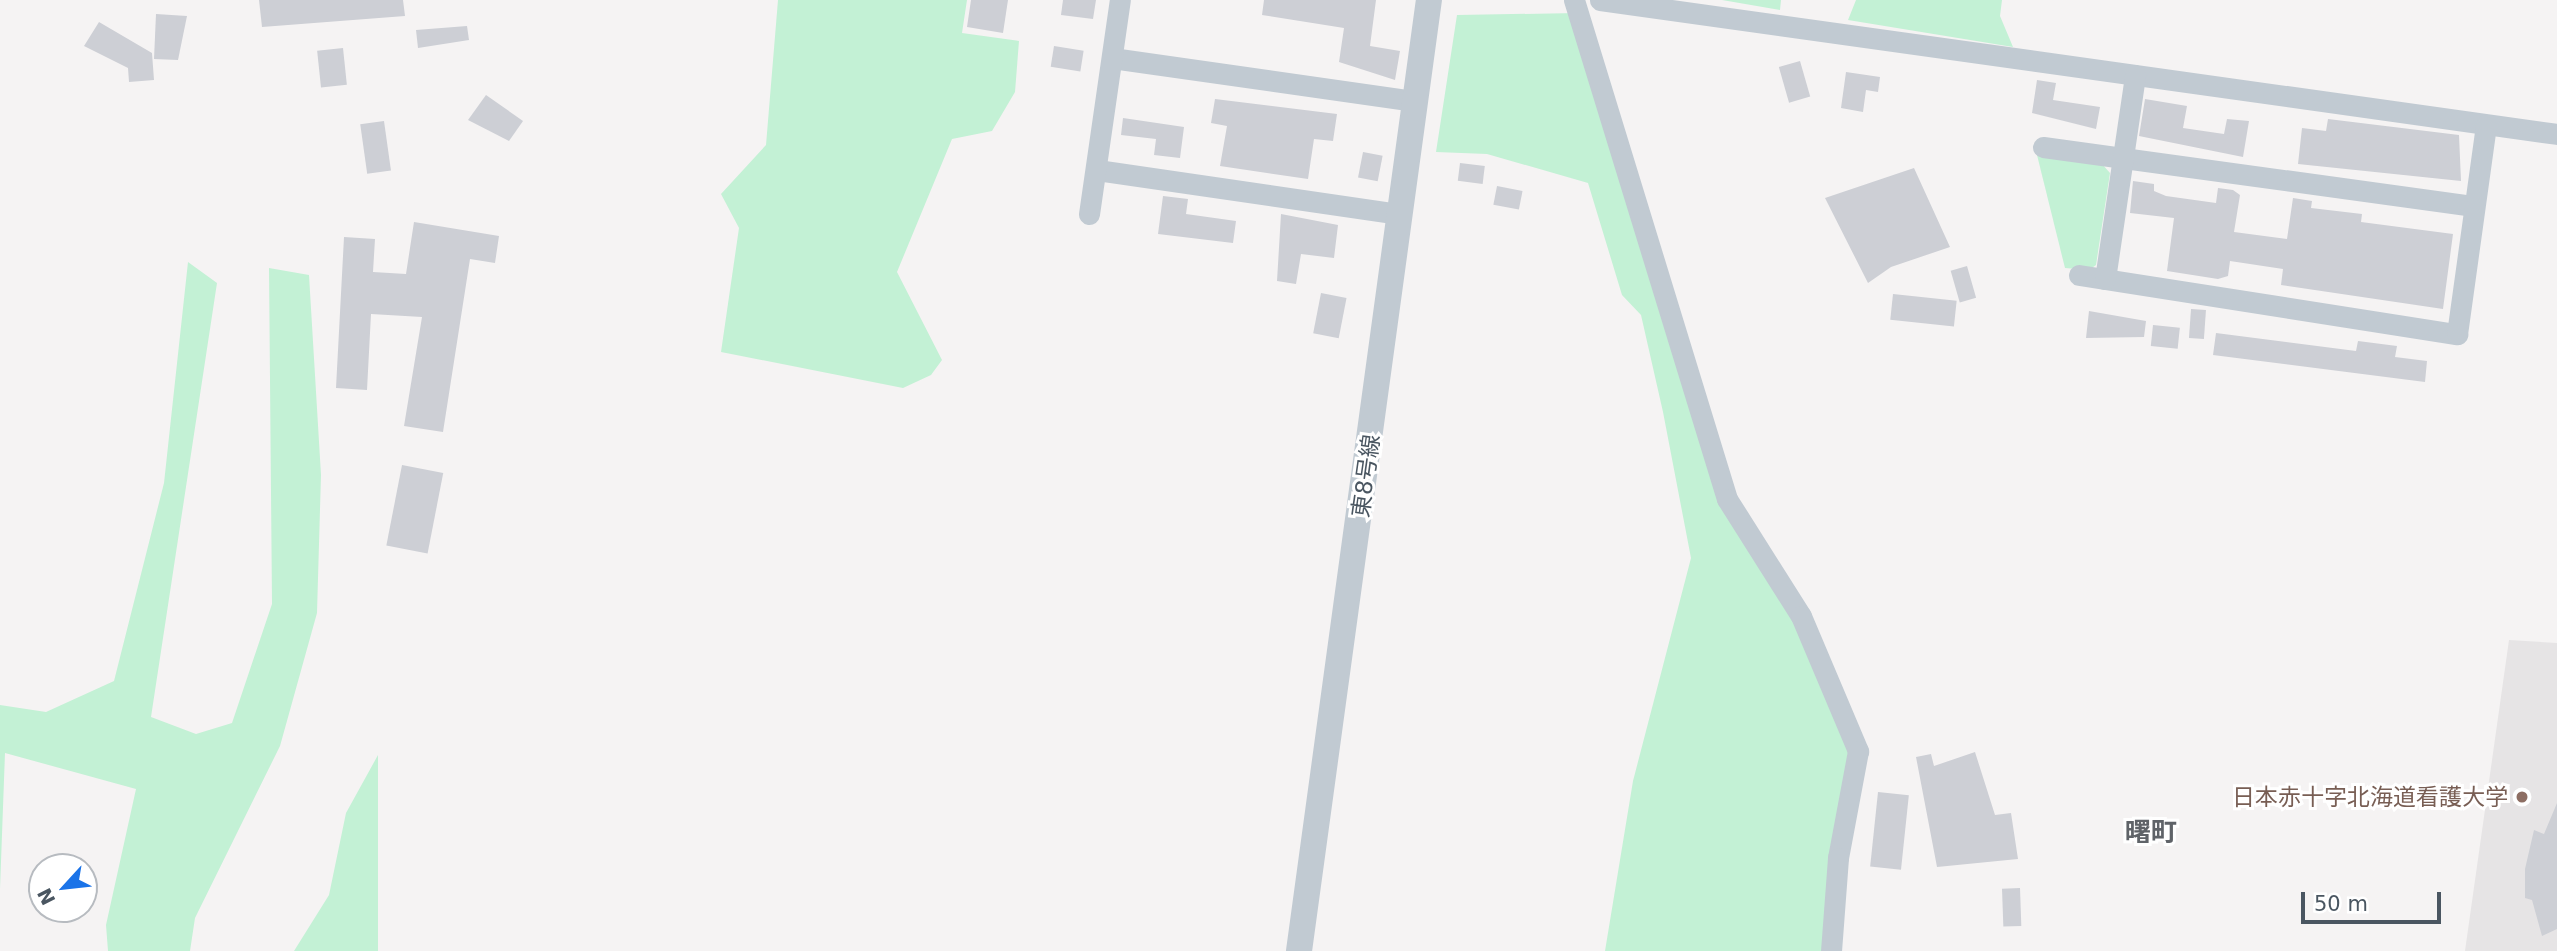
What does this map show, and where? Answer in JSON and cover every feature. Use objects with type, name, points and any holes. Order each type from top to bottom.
[{"type":"street","points":[[1089,214],[1120,0]]},
{"type":"street","name":"東8号線","points":[[1299,951],[1429,0]]},
{"type":"street","points":[[1574,0],[1727,499],[1801,616],[1858,751],[1838,858],[1831,951]]},
{"type":"street","points":[[1600,0],[2557,134]]},
{"type":"street","points":[[1112,58],[1415,101]]},
{"type":"street","points":[[2105,279],[2135,75]]},
{"type":"street","points":[[2079,275],[2457,334],[2486,125]]},
{"type":"street","points":[[2043,147],[2474,206]]},
{"type":"street","points":[[1097,170],[1400,214]]},
{"type":"shaded area","name":"日本赤十字北海道看護大学","points":[[2509,640],[2557,643],[2557,951],[2465,951]]},
{"type":"green space","points":[[778,0],[967,0],[962,33],[1019,41],[1015,92],[992,131],[952,139],[897,272],[942,360],[931,375],[903,388],[721,352],[739,228],[721,194],[766,145]]},
{"type":"green space","points":[[1722,0],[1781,0],[1780,10]]},
{"type":"green space","points":[[1856,0],[2002,0],[2000,16],[2013,47],[1848,20]]},
{"type":"green space","points":[[1578,13],[1708,444],[1858,751],[1831,951],[1605,951],[1633,781],[1691,558],[1663,412],[1641,315],[1622,295],[1588,183],[1487,154],[1436,152],[1457,15]]},
{"type":"green space","points":[[2037,155],[2102,164],[2110,173],[2096,265],[2089,270],[2065,268]]},
{"type":"green space","points":[[188,262],[217,283],[151,717],[196,734],[232,723],[272,604],[269,268],[309,275],[321,475],[317,613],[280,746],[195,918],[190,951],[108,951],[106,925],[136,789],[5,753],[0,889],[0,705],[46,712],[114,681],[164,483]]},
{"type":"green space","points":[[378,755],[378,951],[294,951],[329,895],[346,813]]},
{"type":"building","points":[[259,0],[403,0],[405,16],[262,27]]},
{"type":"building","points":[[971,0],[1008,0],[1003,33],[967,27]]},
{"type":"building","points":[[1063,0],[1096,0],[1093,19],[1061,15]]},
{"type":"building","points":[[1264,0],[1376,0],[1370,46],[1400,51],[1395,80],[1339,62],[1344,28],[1262,15]]},
{"type":"building","points":[[156,14],[187,16],[178,60],[154,59]]},
{"type":"building","points":[[99,22],[152,53],[154,80],[129,82],[128,68],[84,46]]},
{"type":"building","points":[[467,26],[469,40],[418,48],[416,30]]},
{"type":"building","points":[[1054,46],[1084,51],[1080,71],[1051,67]]},
{"type":"building","points":[[343,48],[347,85],[321,88],[317,51]]},
{"type":"building","points":[[1800,61],[1810,97],[1789,103],[1779,67]]},
{"type":"building","points":[[1846,72],[1880,77],[1878,92],[1866,90],[1863,112],[1841,108]]},
{"type":"building","points":[[2037,80],[2056,83],[2053,100],[2100,107],[2096,129],[2032,113]]},
{"type":"building","points":[[486,95],[523,121],[509,141],[468,120]]},
{"type":"building","points":[[1215,99],[1337,114],[1333,141],[1314,139],[1308,179],[1220,166],[1227,126],[1211,123]]},
{"type":"building","points":[[2145,99],[2187,106],[2183,128],[2224,134],[2227,119],[2249,121],[2243,157],[2139,136]]},
{"type":"building","points":[[1123,118],[1184,127],[1180,158],[1154,155],[1156,139],[1121,135]]},
{"type":"building","points":[[2328,119],[2459,135],[2461,181],[2298,164],[2302,128],[2326,131]]},
{"type":"building","points":[[384,121],[391,171],[367,174],[360,124]]},
{"type":"building","points":[[1363,152],[1383,156],[1378,181],[1358,178]]},
{"type":"building","points":[[1460,163],[1485,166],[1483,184],[1458,181]]},
{"type":"building","points":[[1914,168],[1950,247],[1891,267],[1868,283],[1825,198]]},
{"type":"building","points":[[2133,181],[2154,184],[2154,191],[2166,196],[2216,203],[2218,188],[2233,190],[2240,195],[2234,232],[2287,239],[2293,198],[2312,201],[2311,208],[2362,214],[2361,222],[2453,234],[2443,309],[2281,285],[2283,269],[2230,261],[2228,276],[2218,279],[2167,271],[2174,218],[2130,213]]},
{"type":"building","points":[[1497,186],[1523,191],[1519,210],[1493,205]]},
{"type":"building","points":[[1163,196],[1188,199],[1186,214],[1236,221],[1233,243],[1158,234]]},
{"type":"building","points":[[1281,214],[1338,225],[1334,258],[1301,254],[1296,284],[1277,281]]},
{"type":"building","points":[[414,222],[499,236],[495,263],[470,259],[443,432],[404,426],[422,317],[371,314],[367,390],[336,388],[344,237],[375,239],[373,272],[406,274]]},
{"type":"building","points":[[1967,266],[1976,298],[1960,302],[1951,271]]},
{"type":"building","points":[[1321,293],[1347,298],[1339,338],[1313,333]]},
{"type":"building","points":[[1893,294],[1957,301],[1954,327],[1890,320]]},
{"type":"building","points":[[2191,309],[2206,310],[2204,339],[2189,338]]},
{"type":"building","points":[[2089,311],[2146,321],[2144,337],[2086,338]]},
{"type":"building","points":[[2153,325],[2180,328],[2178,349],[2151,346]]},
{"type":"building","points":[[2216,333],[2356,351],[2358,341],[2397,346],[2395,357],[2427,361],[2425,382],[2213,355]]},
{"type":"building","points":[[402,465],[443,473],[428,554],[386,545]]},
{"type":"building","points":[[1975,752],[1995,815],[2011,813],[2018,859],[1937,867],[1916,757],[1931,754],[1934,766]]},
{"type":"building","points":[[1878,792],[1909,795],[1901,870],[1870,867]]},
{"type":"building","points":[[2557,803],[2557,929],[2542,936],[2532,900],[2525,898],[2525,869],[2534,830],[2544,834]]},
{"type":"building","points":[[2020,888],[2021,926],[2003,927],[2002,889]]},
{"type":"place","name":"日本赤十字北海道看護大学","points":[[2522,797]]},
{"type":"district","name":"曙町","points":[[2151,833]]}]
